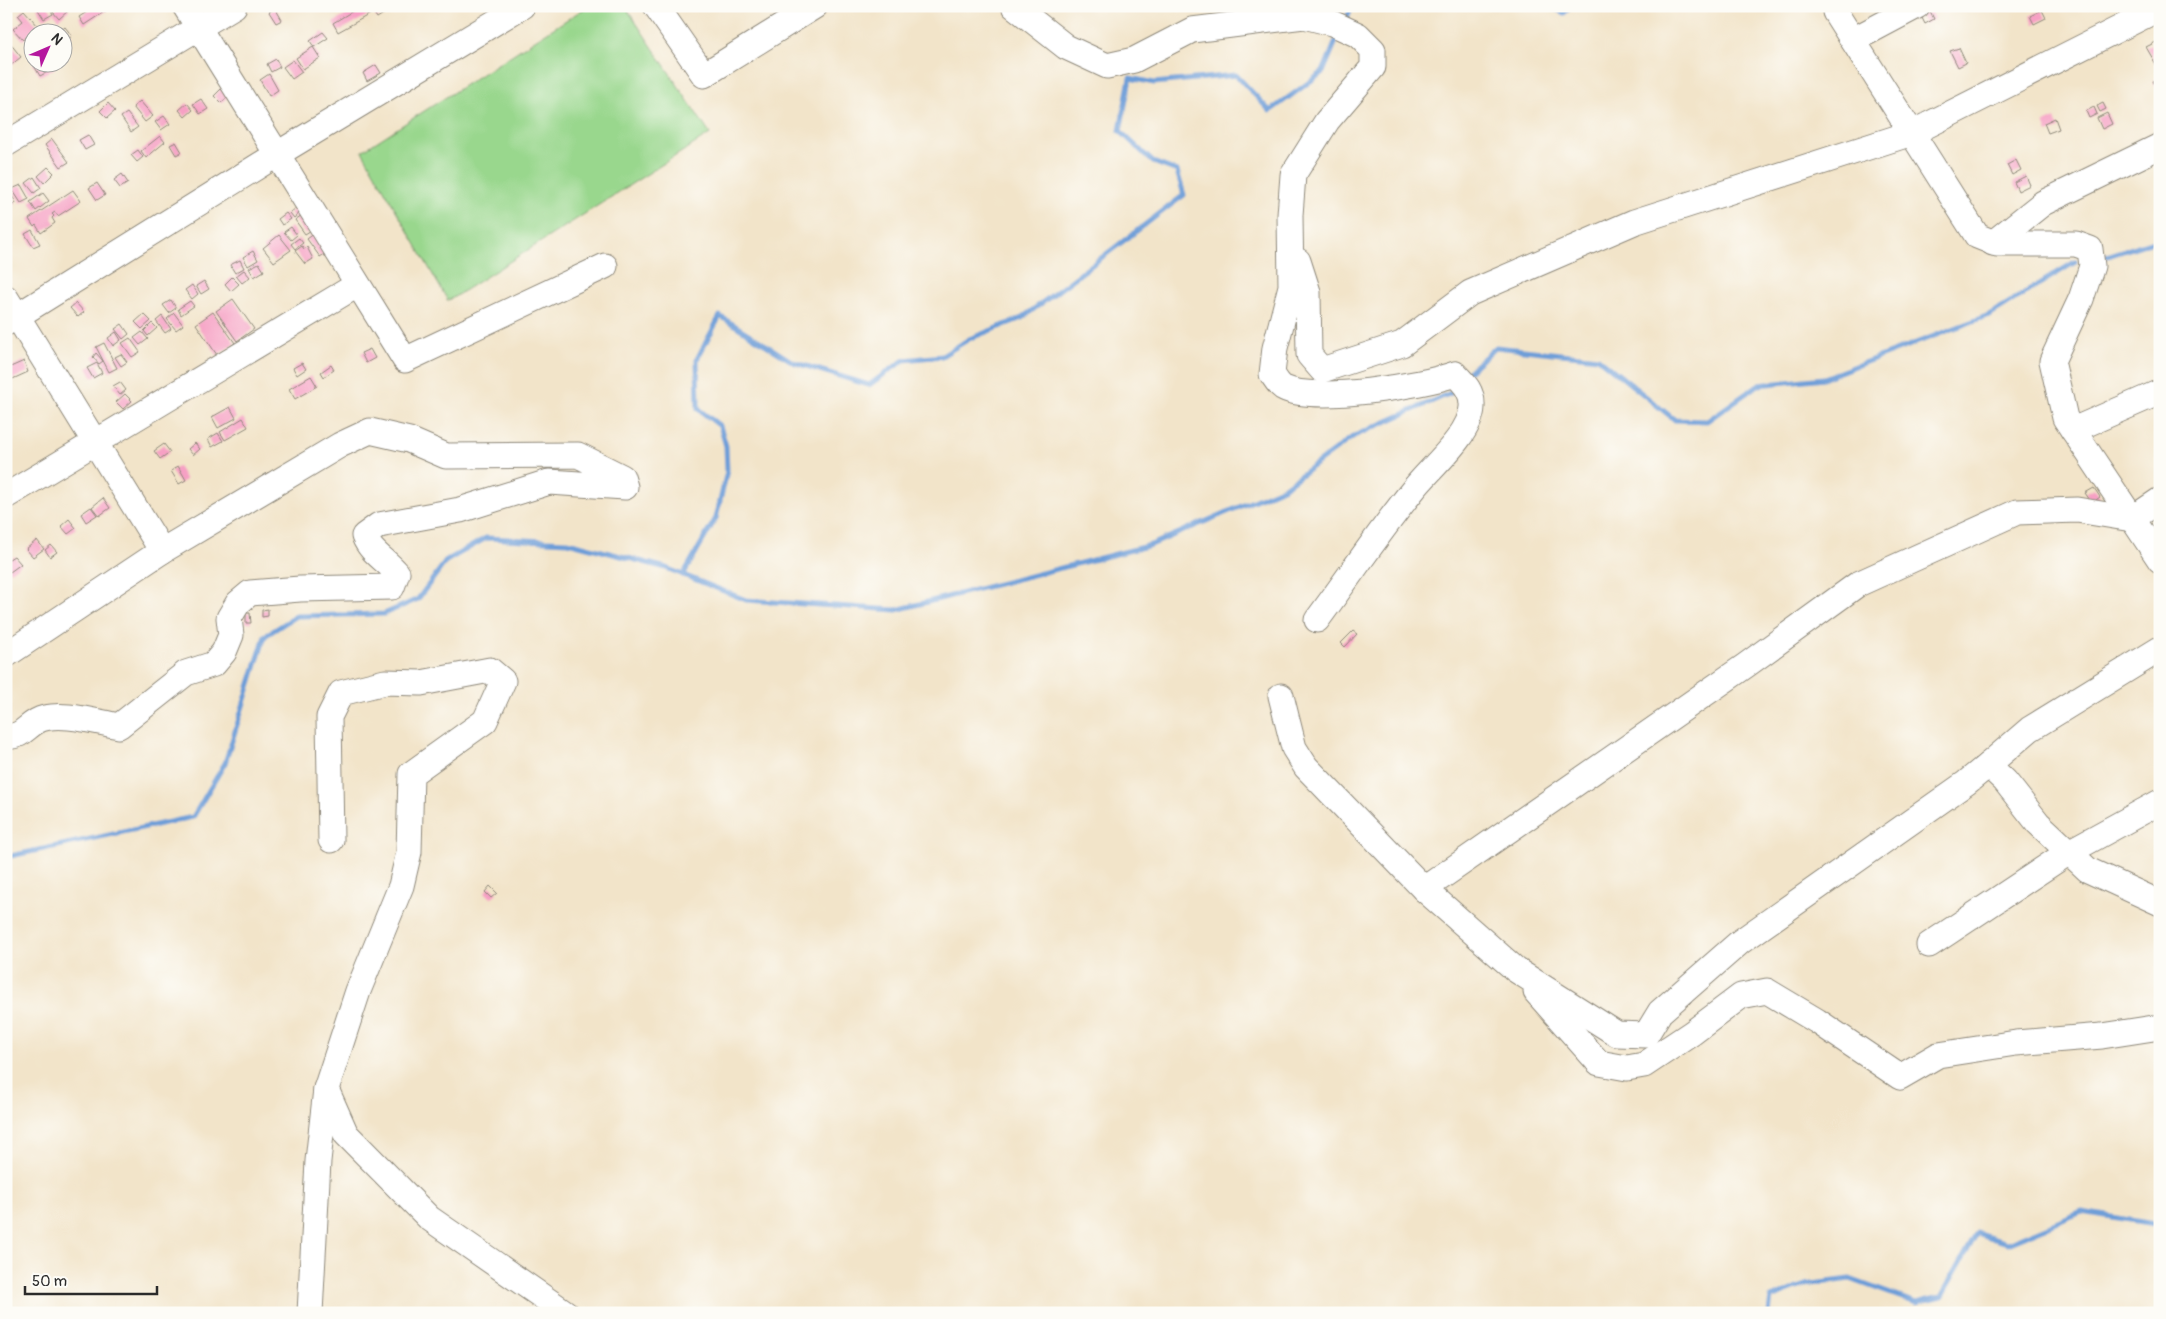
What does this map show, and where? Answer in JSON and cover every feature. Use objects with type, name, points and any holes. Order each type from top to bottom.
[{"type":"street","points":[[185,6],[405,360],[605,266]]},
{"type":"street","points":[[6,144],[234,6]]},
{"type":"street","points":[[162,551],[96,443],[10,312],[276,155],[522,6]]},
{"type":"street","points":[[656,6],[704,76],[815,6]]},
{"type":"street","points":[[1014,6],[1066,47],[1107,66],[1134,60],[1192,30],[1304,16],[1332,23],[1358,35],[1373,50],[1373,67],[1327,121],[1293,175],[1290,235],[1291,286],[1275,348],[1272,374],[1282,388],[1304,395],[1366,391],[1432,382],[1463,382],[1472,407],[1464,429],[1443,458],[1414,488],[1318,620]]},
{"type":"street","points":[[1835,6],[1835,12],[1977,236],[1993,243],[2076,244],[2091,258],[2081,299],[2052,360],[2065,418],[2160,560]]},
{"type":"street","points":[[1853,40],[1917,6]]},
{"type":"street","points":[[1290,235],[1308,292],[1309,356],[1322,370],[1402,344],[1470,293],[1634,222],[1912,133],[2160,8]]},
{"type":"street","points":[[1993,243],[2043,203],[2160,146]]},
{"type":"street","points":[[6,496],[357,285]]},
{"type":"street","points":[[2073,430],[2160,392]]},
{"type":"street","points":[[6,655],[162,551],[340,445],[370,431],[409,440],[446,456],[578,455],[622,477],[625,487],[549,482],[460,510],[379,526],[364,536],[369,548],[387,561],[397,573],[392,587],[309,588],[250,593],[238,603],[230,618],[231,634],[224,652],[214,664],[186,673],[119,726],[64,716],[38,720],[19,735],[6,737]]},
{"type":"street","points":[[1424,890],[1745,666],[1858,584],[2017,512],[2076,510],[2132,519],[2160,500]]},
{"type":"street","points":[[1516,970],[1617,1034],[1646,1035],[1660,1012],[1740,942],[1966,783],[2030,729],[2160,649]]},
{"type":"street","points":[[310,1313],[318,1161],[326,1088],[358,991],[401,886],[409,852],[411,774],[484,721],[503,681],[490,670],[422,683],[384,682],[341,693],[329,717],[332,840]]},
{"type":"street","points":[[1282,696],[1294,748],[1306,767],[1424,890],[1516,970],[1599,1063],[1627,1068],[1644,1065],[1692,1033],[1741,996],[1767,991],[1817,1021],[1900,1077],[1938,1055],[2016,1043],[2102,1036],[2160,1027]]},
{"type":"street","points":[[1988,765],[2005,781],[2038,823],[2088,870],[2160,903]]},
{"type":"street","points":[[1929,945],[2069,852],[2160,802]]},
{"type":"street","points":[[326,1088],[346,1134],[428,1218],[566,1313]]},
{"type":"green space","points":[[588,6],[625,6],[710,134],[448,301],[362,151]]},
{"type":"building","points":[[48,6],[53,14],[44,19],[37,8]]},
{"type":"building","points":[[59,6],[66,6],[69,10],[59,19],[53,12]]},
{"type":"building","points":[[96,6],[104,6],[107,10],[84,25],[79,17]]},
{"type":"building","points":[[361,6],[368,6],[372,13],[338,32],[333,23]]},
{"type":"building","points":[[369,6],[396,6],[377,18]]},
{"type":"building","points":[[275,8],[282,20],[276,23],[269,12]]},
{"type":"building","points":[[24,10],[34,22],[22,22],[22,39],[13,29],[23,21],[18,15]]},
{"type":"building","points":[[2042,10],[2046,18],[2034,24],[2030,16]]},
{"type":"building","points":[[1930,11],[1934,19],[1925,24],[1921,16]]},
{"type":"building","points":[[323,32],[328,38],[314,47],[310,41]]},
{"type":"building","points":[[6,38],[21,57],[10,66],[6,61]]},
{"type":"building","points":[[2160,40],[2160,65],[2157,66],[2146,47]]},
{"type":"building","points":[[313,47],[320,58],[303,69],[296,58]]},
{"type":"building","points":[[1959,48],[1966,63],[1958,67],[1950,51]]},
{"type":"building","points":[[276,59],[280,67],[271,72],[267,64]]},
{"type":"building","points":[[293,60],[302,72],[292,79],[283,67]]},
{"type":"building","points":[[376,65],[381,73],[367,81],[363,73]]},
{"type":"building","points":[[38,72],[48,72],[40,76]]},
{"type":"building","points":[[269,74],[278,90],[269,96],[260,80]]},
{"type":"building","points":[[2160,78],[2160,88],[2157,89],[2153,81]]},
{"type":"building","points":[[223,87],[230,95],[221,103],[214,96]]},
{"type":"building","points":[[201,99],[208,109],[200,114],[193,104]]},
{"type":"building","points":[[140,101],[153,116],[145,122],[133,107]]},
{"type":"building","points":[[108,103],[115,111],[107,118],[100,111]]},
{"type":"building","points":[[187,103],[193,110],[185,117],[179,110]]},
{"type":"building","points":[[2103,103],[2106,109],[2100,112],[2097,106]]},
{"type":"building","points":[[2094,107],[2097,114],[2089,118],[2086,111]]},
{"type":"building","points":[[127,113],[138,127],[131,132],[121,117]]},
{"type":"building","points":[[2107,113],[2112,124],[2102,129],[2097,118]]},
{"type":"building","points":[[164,116],[170,124],[161,130],[155,122]]},
{"type":"building","points":[[2055,118],[2059,129],[2048,133],[2044,123]]},
{"type":"building","points":[[88,135],[94,145],[85,150],[79,140]]},
{"type":"building","points":[[160,136],[165,142],[146,158],[141,151]]},
{"type":"building","points":[[52,139],[69,162],[61,167],[45,145]]},
{"type":"building","points":[[176,142],[182,152],[176,155],[170,145]]},
{"type":"building","points":[[138,150],[143,157],[137,162],[131,155]]},
{"type":"building","points":[[2016,160],[2021,170],[2012,175],[2007,165]]},
{"type":"building","points":[[48,167],[54,173],[44,183],[38,176]]},
{"type":"building","points":[[122,174],[128,183],[120,188],[114,180]]},
{"type":"building","points":[[2026,176],[2030,185],[2018,191],[2014,182]]},
{"type":"building","points":[[34,177],[41,188],[34,193],[26,183]]},
{"type":"building","points":[[97,183],[105,195],[97,200],[89,188]]},
{"type":"building","points":[[21,185],[29,199],[21,203],[12,189]]},
{"type":"building","points":[[73,190],[81,201],[58,216],[55,212],[52,214],[55,223],[41,233],[36,225],[34,227],[29,219]]},
{"type":"building","points":[[43,193],[49,201],[36,211],[30,202]]},
{"type":"building","points":[[11,194],[16,203],[8,208],[6,197]]},
{"type":"building","points":[[297,207],[301,212],[294,218],[290,213]]},
{"type":"building","points":[[286,213],[291,219],[282,225],[278,219]]},
{"type":"building","points":[[302,215],[313,229],[305,234],[295,220]]},
{"type":"building","points":[[291,227],[297,235],[291,240],[284,232]]},
{"type":"building","points":[[32,230],[40,244],[33,247],[25,234]]},
{"type":"building","points":[[315,233],[329,251],[320,257],[307,239]]},
{"type":"building","points":[[279,235],[291,250],[274,262],[263,248]]},
{"type":"building","points":[[299,238],[303,243],[295,249],[291,244]]},
{"type":"building","points":[[302,246],[304,249],[307,247],[313,259],[305,264],[295,251]]},
{"type":"building","points":[[253,251],[258,260],[248,266],[243,257]]},
{"type":"building","points":[[240,260],[244,268],[235,273],[230,265]]},
{"type":"building","points":[[259,263],[264,271],[254,277],[249,268]]},
{"type":"building","points":[[244,270],[250,277],[242,283],[236,276]]},
{"type":"building","points":[[232,277],[239,284],[231,291],[225,284]]},
{"type":"building","points":[[204,281],[209,289],[201,294],[196,286]]},
{"type":"building","points":[[192,285],[198,294],[192,299],[185,290]]},
{"type":"building","points":[[233,299],[254,329],[237,341],[216,311]]},
{"type":"building","points":[[171,300],[176,308],[169,313],[163,305]]},
{"type":"building","points":[[190,301],[194,306],[181,315],[178,309]]},
{"type":"building","points":[[76,303],[84,312],[78,317],[70,308]]},
{"type":"building","points":[[213,312],[235,343],[217,355],[196,324]]},
{"type":"building","points":[[174,313],[183,325],[176,330],[167,319]]},
{"type":"building","points":[[144,314],[151,321],[142,329],[135,322]]},
{"type":"building","points":[[162,316],[171,329],[165,333],[156,321]]},
{"type":"building","points":[[152,323],[157,328],[148,336],[144,331]]},
{"type":"building","points":[[122,324],[129,334],[123,339],[115,329]]},
{"type":"building","points":[[116,332],[121,340],[113,346],[108,338]]},
{"type":"building","points":[[142,332],[148,339],[140,345],[134,338]]},
{"type":"building","points":[[130,338],[140,352],[132,357],[122,343]]},
{"type":"building","points":[[104,343],[117,368],[109,372],[96,347]]},
{"type":"building","points":[[370,349],[375,358],[366,363],[361,353]]},
{"type":"building","points":[[96,353],[103,361],[99,364],[93,357]]},
{"type":"building","points":[[121,354],[127,362],[121,366],[115,357]]},
{"type":"building","points":[[24,361],[28,372],[6,382],[6,369]]},
{"type":"building","points":[[97,363],[102,373],[93,378],[87,368]]},
{"type":"building","points":[[302,363],[306,369],[297,375],[293,368]]},
{"type":"building","points":[[331,365],[334,370],[324,377],[321,372]]},
{"type":"building","points":[[311,376],[317,386],[295,399],[289,389]]},
{"type":"building","points":[[120,382],[126,390],[120,395],[113,386]]},
{"type":"building","points":[[125,394],[132,401],[123,409],[116,402]]},
{"type":"building","points":[[230,407],[236,418],[218,428],[212,417]]},
{"type":"building","points":[[243,418],[248,427],[225,440],[220,432]]},
{"type":"building","points":[[218,433],[223,441],[212,447],[208,439]]},
{"type":"building","points":[[195,443],[200,449],[193,455],[188,449]]},
{"type":"building","points":[[164,444],[170,452],[160,459],[154,451]]},
{"type":"building","points":[[178,466],[186,480],[179,484],[171,471]]},
{"type":"building","points":[[2094,488],[2100,497],[2092,503],[2085,493]]},
{"type":"building","points":[[103,498],[110,508],[99,516],[92,507]]},
{"type":"building","points":[[91,507],[97,515],[86,522],[81,514]]},
{"type":"building","points":[[69,519],[76,528],[68,534],[61,526]]},
{"type":"building","points":[[37,540],[44,549],[33,557],[26,549]]},
{"type":"building","points":[[51,545],[57,552],[50,557],[45,550]]},
{"type":"building","points":[[14,556],[21,564],[10,572],[6,566],[6,561]]},
{"type":"building","points":[[268,609],[268,616],[262,617],[262,610]]},
{"type":"building","points":[[246,613],[250,613],[251,623],[246,623]]},
{"type":"building","points":[[1353,631],[1357,634],[1345,647],[1341,643]]},
{"type":"building","points":[[490,886],[497,893],[491,898],[485,892]]},
{"type":"waterway","points":[[1345,22],[1352,6]]},
{"type":"waterway","points":[[1550,6],[1564,13],[1570,6]]},
{"type":"waterway","points":[[683,575],[716,518],[727,471],[726,446],[720,426],[698,409],[697,359],[720,316],[793,362],[869,385],[904,360],[942,356],[969,339],[1022,318],[1184,195],[1177,171],[1153,162],[1120,131],[1130,78],[1154,83],[1236,75],[1270,111],[1323,72],[1339,34]]},
{"type":"waterway","points":[[2107,256],[2154,241],[2160,233]]},
{"type":"waterway","points":[[1468,372],[1496,347],[1598,358],[1675,420],[1707,421],[1758,385],[1824,378],[1989,315],[2075,262]]},
{"type":"waterway","points":[[6,857],[193,817],[225,763],[265,636],[296,616],[384,614],[418,599],[446,561],[486,538],[568,542],[666,568],[746,600],[896,610],[1151,545],[1283,488],[1354,436],[1451,393]]},
{"type":"waterway","points":[[1769,1313],[1771,1298],[1805,1285],[1850,1279],[1916,1303],[1941,1297],[1977,1233],[2007,1243],[2082,1212],[2160,1225]]}]
